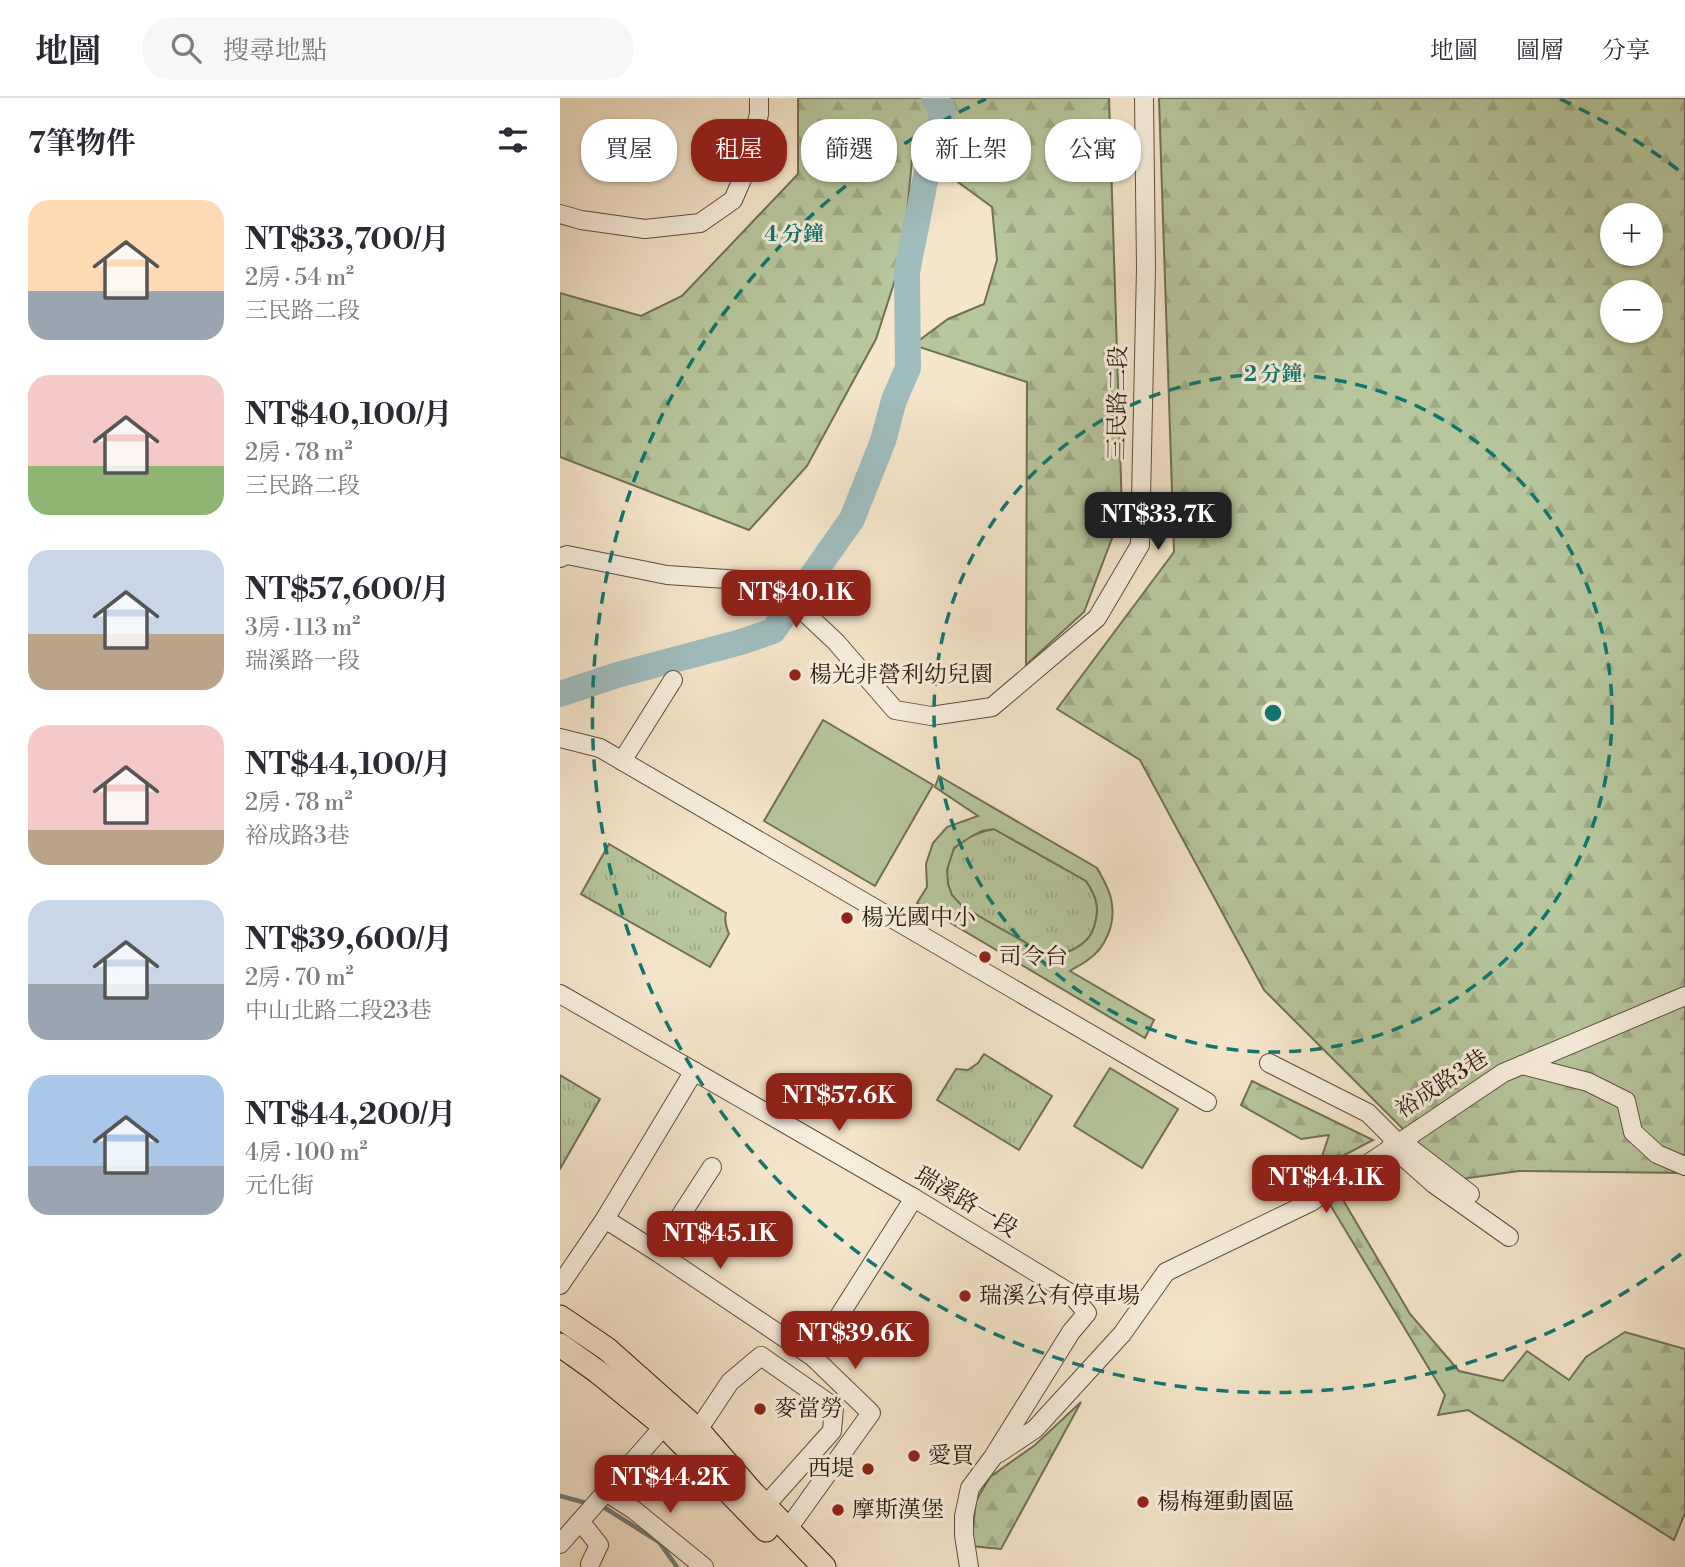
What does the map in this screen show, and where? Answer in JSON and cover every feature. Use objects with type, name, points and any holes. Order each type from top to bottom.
[{"type":"main road","points":[[560,1317],[607,1349],[698,1430],[787,1530],[824,1567]]},
{"type":"main road","points":[[560,1345],[664,1426],[802,1567]]},
{"type":"street","points":[[560,214],[581,220],[645,229],[700,223],[733,200],[744,175],[759,114],[759,98]]},
{"type":"street","name":"三民路二段","points":[[560,558],[567,555],[667,575],[741,580],[786,595],[832,638],[895,710],[931,716],[992,706],[1097,618],[1140,545],[1146,268],[1144,98]]},
{"type":"street","points":[[622,761],[673,680]]},
{"type":"street","points":[[560,738],[600,748],[1207,1102]]},
{"type":"street","name":"瑞溪路一段","points":[[560,994],[914,1198],[1070,1293],[1087,1312]]},
{"type":"street","name":"裕成路3巷","points":[[993,1457],[1035,1429],[1122,1334],[1166,1272],[1311,1202],[1503,1073],[1685,996]]},
{"type":"street","points":[[1269,1063],[1368,1113],[1434,1184],[1509,1237]]},
{"type":"street","points":[[1522,1065],[1588,1082],[1626,1101],[1633,1132],[1657,1154],[1685,1166]]},
{"type":"street","points":[[560,1285],[605,1219],[694,1071]]},
{"type":"street","points":[[1396,1143],[1470,1194]]},
{"type":"street","points":[[657,1252],[712,1167]]},
{"type":"street","points":[[813,1357],[914,1198]]},
{"type":"street","points":[[605,1219],[813,1357],[871,1413],[787,1530]]},
{"type":"street","name":"裕成路3巷","points":[[969,1567],[964,1516],[970,1488],[1087,1312]]},
{"type":"street","points":[[698,1430],[730,1382],[761,1356],[834,1407],[832,1431],[765,1506]]},
{"type":"street","points":[[560,1544],[607,1494],[664,1426]]},
{"type":"street","points":[[607,1494],[634,1510],[704,1567]]},
{"type":"street","points":[[582,1519],[599,1545],[597,1565]]},
{"type":"green space","points":[[798,98],[1109,98],[1110,119],[1045,119],[1045,182],[1112,182],[1122,512],[1084,612],[1026,665],[1027,382],[913,345],[948,319],[984,304],[997,260],[992,207],[958,182],[1031,182],[1031,119],[911,119],[911,171],[903,255],[876,339],[807,466],[749,530],[560,457],[560,293],[641,316],[682,296],[798,174]]},
{"type":"green space","points":[[1159,98],[1685,98],[1685,1173],[1519,1171],[1454,1180],[1264,990],[1140,760],[1057,709],[1174,552]]},
{"type":"green space","points":[[823,720],[933,785],[875,886],[764,821]]},
{"type":"green space","points":[[939,776],[1097,868],[1111,900],[1113,913],[1110,928],[1095,954],[1070,971],[1154,1020],[1145,1038],[917,903],[927,887],[926,864],[933,843],[947,827],[978,816],[935,787]],"holes":[[[994,829],[1086,881],[1093,892],[1097,908],[1091,933],[1082,944],[1068,952],[1047,954],[962,906],[952,895],[947,870],[954,848],[982,831]]]},
{"type":"green space","points":[[994,829],[1086,881],[1095,898],[1097,914],[1091,933],[1082,944],[1061,954],[1038,951],[962,906],[953,897],[947,871],[954,849],[972,836]]},
{"type":"green space","points":[[609,844],[726,913],[729,934],[710,967],[581,894]]},
{"type":"green space","points":[[984,1054],[1052,1096],[1019,1150],[937,1100],[956,1069],[968,1070],[978,1063]]},
{"type":"green space","points":[[1110,1068],[1178,1109],[1142,1168],[1074,1126]]},
{"type":"green space","points":[[560,1075],[600,1099],[560,1169]]},
{"type":"green space","points":[[1252,1081],[1373,1140],[1318,1169],[1329,1135],[1301,1139],[1241,1105]]},
{"type":"green space","points":[[1339,1193],[1410,1314],[1459,1371],[1503,1381],[1527,1351],[1569,1380],[1586,1357],[1625,1332],[1685,1349],[1685,1513],[1674,1540],[1468,1410],[1438,1415],[1445,1395],[1329,1203]]},
{"type":"green space","points":[[1081,1402],[1001,1549],[971,1546],[976,1501],[990,1477],[1035,1445]]},
{"type":"waterway","points":[[560,694],[773,631],[852,519],[908,368],[907,272],[929,161],[943,110],[934,98]]},
{"type":"waterway","points":[[560,1496],[590,1504]]},
{"type":"waterway","points":[[598,1506],[659,1542],[677,1567]]},
{"type":"place","name":"楊光非營利幼兒園","points":[[795,675]]},
{"type":"place","name":"楊光國中小","points":[[847,918]]},
{"type":"place","name":"司令台","points":[[985,957]]},
{"type":"place","name":"瑞溪公有停車場","points":[[965,1296]]},
{"type":"place","name":"麥當勞","points":[[760,1409]]},
{"type":"place","name":"愛買","points":[[914,1456]]},
{"type":"place","name":"西堤","points":[[868,1469]]},
{"type":"place","name":"楊梅運動園區","points":[[1143,1502]]},
{"type":"place","name":"摩斯漢堡","points":[[838,1510]]}]
